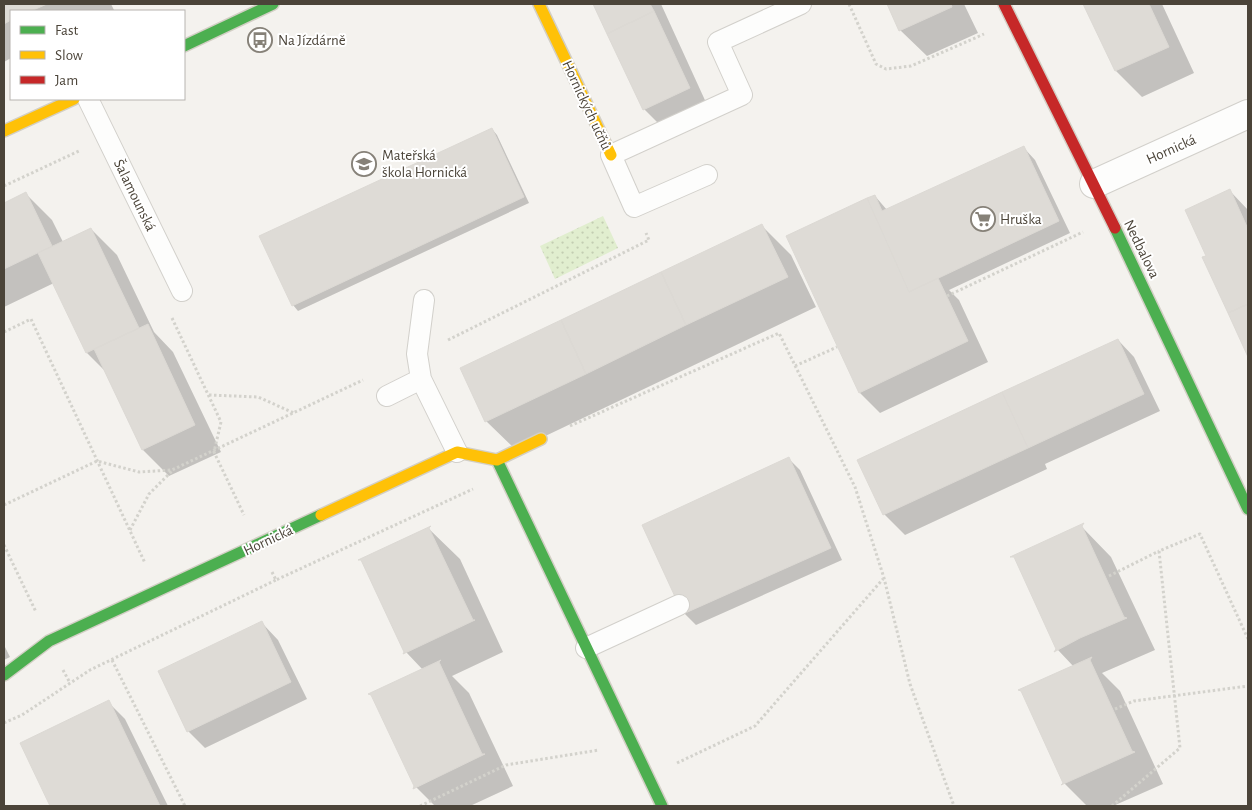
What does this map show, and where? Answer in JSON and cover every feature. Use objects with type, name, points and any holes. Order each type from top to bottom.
[{"type":"street","points":[[185,46],[273,4]]},
{"type":"street","name":"Hornických učňů","points":[[539,4],[612,156]]},
{"type":"street","name":"Nedbalova","points":[[1004,4],[1094,184],[1248,509]]},
{"type":"street","points":[[4,131],[72,100]]},
{"type":"street","name":"Hornická","points":[[1094,184],[1248,114]]},
{"type":"street","points":[[457,452],[497,460],[541,439]]},
{"type":"street","name":"Hornická","points":[[4,675],[49,641],[457,452]]},
{"type":"street","points":[[497,460],[662,806]]},
{"type":"lane","points":[[612,156],[742,95],[718,42],[801,4]]},
{"type":"lane","name":"Šalamounská","points":[[88,100],[182,291]]},
{"type":"lane","name":"Hornických učňů","points":[[612,156],[634,208]]},
{"type":"lane","points":[[634,208],[707,174]]},
{"type":"lane","points":[[424,300],[418,354],[421,379],[457,452]]},
{"type":"lane","points":[[388,396],[421,379]]},
{"type":"lane","points":[[586,648],[679,605]]},
{"type":"path","points":[[849,4],[876,64],[886,69],[911,66],[1012,22]]},
{"type":"path","points":[[4,186],[89,146]]},
{"type":"path","points":[[418,354],[649,240],[634,208]]},
{"type":"path","points":[[947,296],[1110,219]]},
{"type":"path","points":[[171,315],[221,422],[214,452],[276,580]]},
{"type":"path","points":[[4,332],[31,319],[158,590]]},
{"type":"path","points":[[541,439],[779,334],[856,487],[884,578],[910,684],[954,806]]},
{"type":"path","points":[[795,366],[836,347]]},
{"type":"path","points":[[4,505],[97,461],[139,472],[172,470],[214,452],[364,380]]},
{"type":"path","points":[[209,395],[258,397],[294,413]]},
{"type":"path","points":[[130,530],[150,494],[172,470]]},
{"type":"path","points":[[4,723],[22,714],[90,670],[276,580],[504,474]]},
{"type":"path","points":[[1109,576],[1159,551],[1200,534],[1248,639]]},
{"type":"path","points":[[1112,806],[1180,748],[1159,551]]},
{"type":"path","points":[[648,778],[754,726],[884,578]]},
{"type":"path","points":[[112,660],[185,806]]},
{"type":"path","points":[[1115,709],[1134,701],[1248,686]]},
{"type":"path","points":[[420,806],[506,765],[632,745]]},
{"type":"green space","points":[[603,216],[618,248],[555,279],[540,246]]},
{"type":"building","points":[[4,4],[47,4],[33,10],[10,10],[10,21],[4,24]]},
{"type":"building","points":[[593,4],[650,4],[654,11],[607,34]]},
{"type":"building","points":[[887,4],[951,4],[952,7],[899,31]]},
{"type":"building","points":[[1083,4],[1149,4],[1169,47],[1115,71]]},
{"type":"building","points":[[654,11],[690,88],[643,110],[607,34]]},
{"type":"building","points":[[492,128],[524,197],[292,306],[259,236]]},
{"type":"building","points":[[1024,146],[1059,221],[909,292],[867,198],[875,195],[882,211]]},
{"type":"building","points":[[1230,189],[1248,229],[1248,304],[1228,313],[1202,257],[1206,256],[1185,210]]},
{"type":"building","points":[[26,192],[52,246],[4,269],[4,203]]},
{"type":"building","points":[[867,198],[909,292],[938,278],[968,341],[859,393],[786,236]]},
{"type":"building","points":[[762,224],[788,277],[686,325],[661,272]]},
{"type":"building","points":[[91,228],[139,328],[86,353],[38,253]]},
{"type":"building","points":[[661,272],[686,325],[586,374],[561,320]]},
{"type":"building","points":[[1248,304],[1248,357],[1228,313]]},
{"type":"building","points":[[561,320],[586,374],[485,422],[460,368]]},
{"type":"building","points":[[148,324],[195,425],[142,450],[94,349]]},
{"type":"building","points":[[1118,339],[1144,394],[1028,448],[1002,392]]},
{"type":"building","points":[[1002,392],[1028,448],[883,515],[857,460]]},
{"type":"building","points":[[789,457],[831,548],[683,614],[642,525]]},
{"type":"building","points":[[1084,523],[1082,526],[1124,617],[1127,618],[1080,638],[1054,652],[1056,649],[1014,557],[1010,557]]},
{"type":"building","points":[[431,526],[429,528],[473,620],[475,620],[403,654],[404,652],[361,560],[358,560]]},
{"type":"building","points":[[262,621],[291,682],[187,732],[158,671]]},
{"type":"building","points":[[1092,657],[1090,660],[1132,751],[1135,752],[1061,785],[1063,783],[1021,691],[1018,690]]},
{"type":"building","points":[[441,660],[439,662],[482,754],[485,754],[413,789],[414,786],[371,695],[368,694]]},
{"type":"building","points":[[109,700],[160,806],[50,806],[20,743]]},
{"type":"traffic: fast","points":[[185,46],[273,4]]},
{"type":"traffic: fast","points":[[1115,228],[1248,509]]},
{"type":"traffic: fast","points":[[497,460],[662,806]]},
{"type":"traffic: fast","points":[[4,675],[49,641],[321,515]]},
{"type":"traffic: slow","points":[[539,4],[611,155]]},
{"type":"traffic: slow","points":[[4,131],[72,100]]},
{"type":"traffic: slow","points":[[321,515],[457,452],[497,460],[541,439]]},
{"type":"traffic: jam","points":[[1004,4],[1115,228]]},
{"type":"place","name":"Na Jízdárně","points":[[260,40]]},
{"type":"place","name":"Mateřská škola Hornická","points":[[364,164]]},
{"type":"place","name":"Hruška","points":[[983,219]]}]
